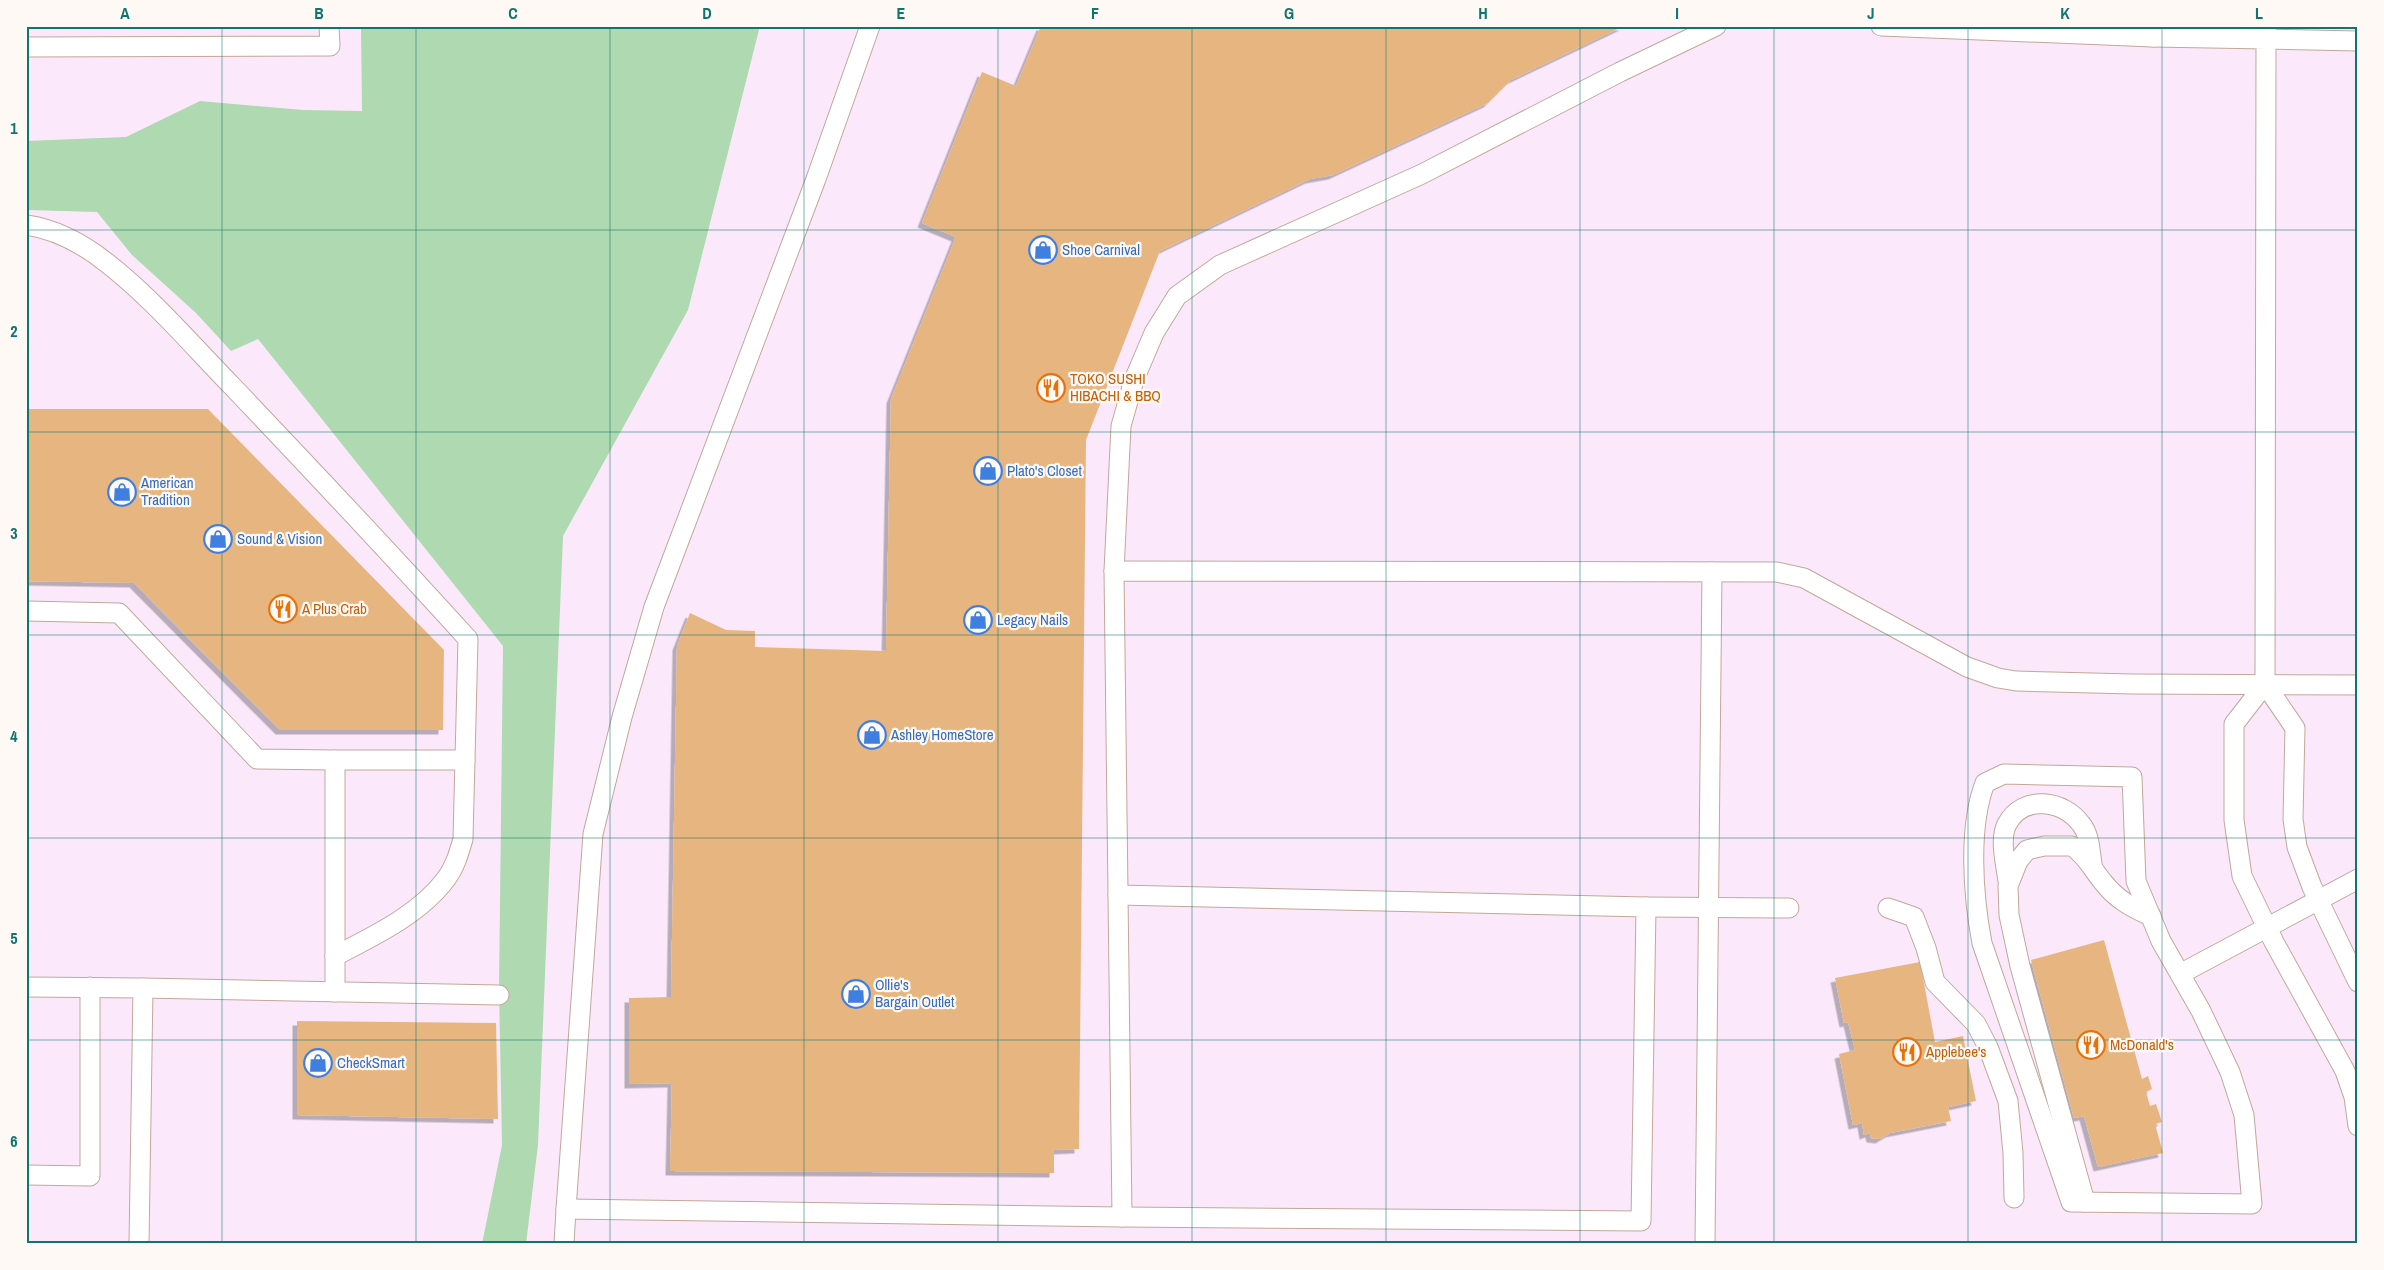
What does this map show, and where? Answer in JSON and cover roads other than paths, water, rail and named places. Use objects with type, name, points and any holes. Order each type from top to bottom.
[{"type":"lane","points":[[26,47],[330,46],[330,26]]},
{"type":"lane","points":[[564,1244],[593,834],[622,717],[654,607],[816,179],[870,26]]},
{"type":"lane","points":[[1122,1217],[1114,571],[1122,426],[1134,380],[1154,333],[1177,296],[1220,266],[1422,174],[1620,72],[1716,26]]},
{"type":"lane","points":[[1881,26],[2266,33],[2358,41]]},
{"type":"lane","points":[[2266,33],[2265,684],[2295,728],[2293,819],[2297,847],[2318,902],[2358,982]]},
{"type":"lane","points":[[26,225],[42,227],[73,240],[107,263],[144,296],[344,502],[468,638],[463,839],[458,858],[446,878],[422,903],[377,934],[335,956]]},
{"type":"lane","points":[[1114,571],[1777,572],[1804,578],[1928,647],[1967,667],[1998,678],[2016,681],[2132,684],[2358,685]]},
{"type":"lane","points":[[1704,1244],[1712,572]]},
{"type":"lane","points":[[26,611],[119,613],[257,760],[465,760]]},
{"type":"lane","points":[[2265,684],[2234,724],[2234,820],[2242,876],[2267,928],[2345,1071],[2354,1096],[2358,1126]]},
{"type":"lane","points":[[335,760],[335,992]]},
{"type":"lane","points":[[2004,774],[2132,777],[2136,881],[2161,941],[2180,974],[2230,1072],[2244,1115],[2252,1204],[2071,1202],[1982,942],[1976,915],[1974,827],[1980,796],[1985,783],[2004,774]]},
{"type":"lane","points":[[2085,1202],[2020,966],[2009,915],[2004,839],[2007,824],[2029,805],[2044,803],[2058,806],[2074,816],[2082,825],[2089,841],[2092,864]]},
{"type":"lane","points":[[2008,886],[2018,861],[2027,850],[2044,846],[2072,846],[2092,864],[2102,882],[2117,898],[2134,909],[2151,916]]},
{"type":"lane","points":[[2180,974],[2358,879]]},
{"type":"lane","points":[[1118,895],[1646,907],[1790,908]]},
{"type":"lane","points":[[566,1209],[1122,1217],[1641,1221],[1646,907]]},
{"type":"lane","points":[[1888,908],[1914,917],[1926,948],[1935,982],[1976,1024],[1988,1046],[2008,1101],[2013,1153],[2014,1198]]},
{"type":"lane","points":[[26,987],[499,995]]},
{"type":"lane","points":[[26,1176],[90,1176],[90,988]]},
{"type":"lane","points":[[139,1244],[143,988]]},
{"type":"place","name":"Shoe Carnival","points":[[1043,250]]},
{"type":"place","name":"TOKO SUSHI HIBACHI & BBQ","points":[[1051,388]]},
{"type":"place","name":"Plato's Closet","points":[[988,471]]},
{"type":"place","name":"American Tradition","points":[[122,492]]},
{"type":"place","name":"Sound & Vision","points":[[218,539]]},
{"type":"place","name":"A Plus Crab","points":[[283,609]]},
{"type":"place","name":"Legacy Nails","points":[[978,620]]},
{"type":"place","name":"Ashley HomeStore","points":[[872,735]]},
{"type":"place","name":"Ollie's Bargain Outlet","points":[[856,994]]},
{"type":"place","name":"McDonald's","points":[[2091,1045]]},
{"type":"place","name":"Applebee's","points":[[1907,1052]]},
{"type":"place","name":"CheckSmart","points":[[318,1063]]}]
